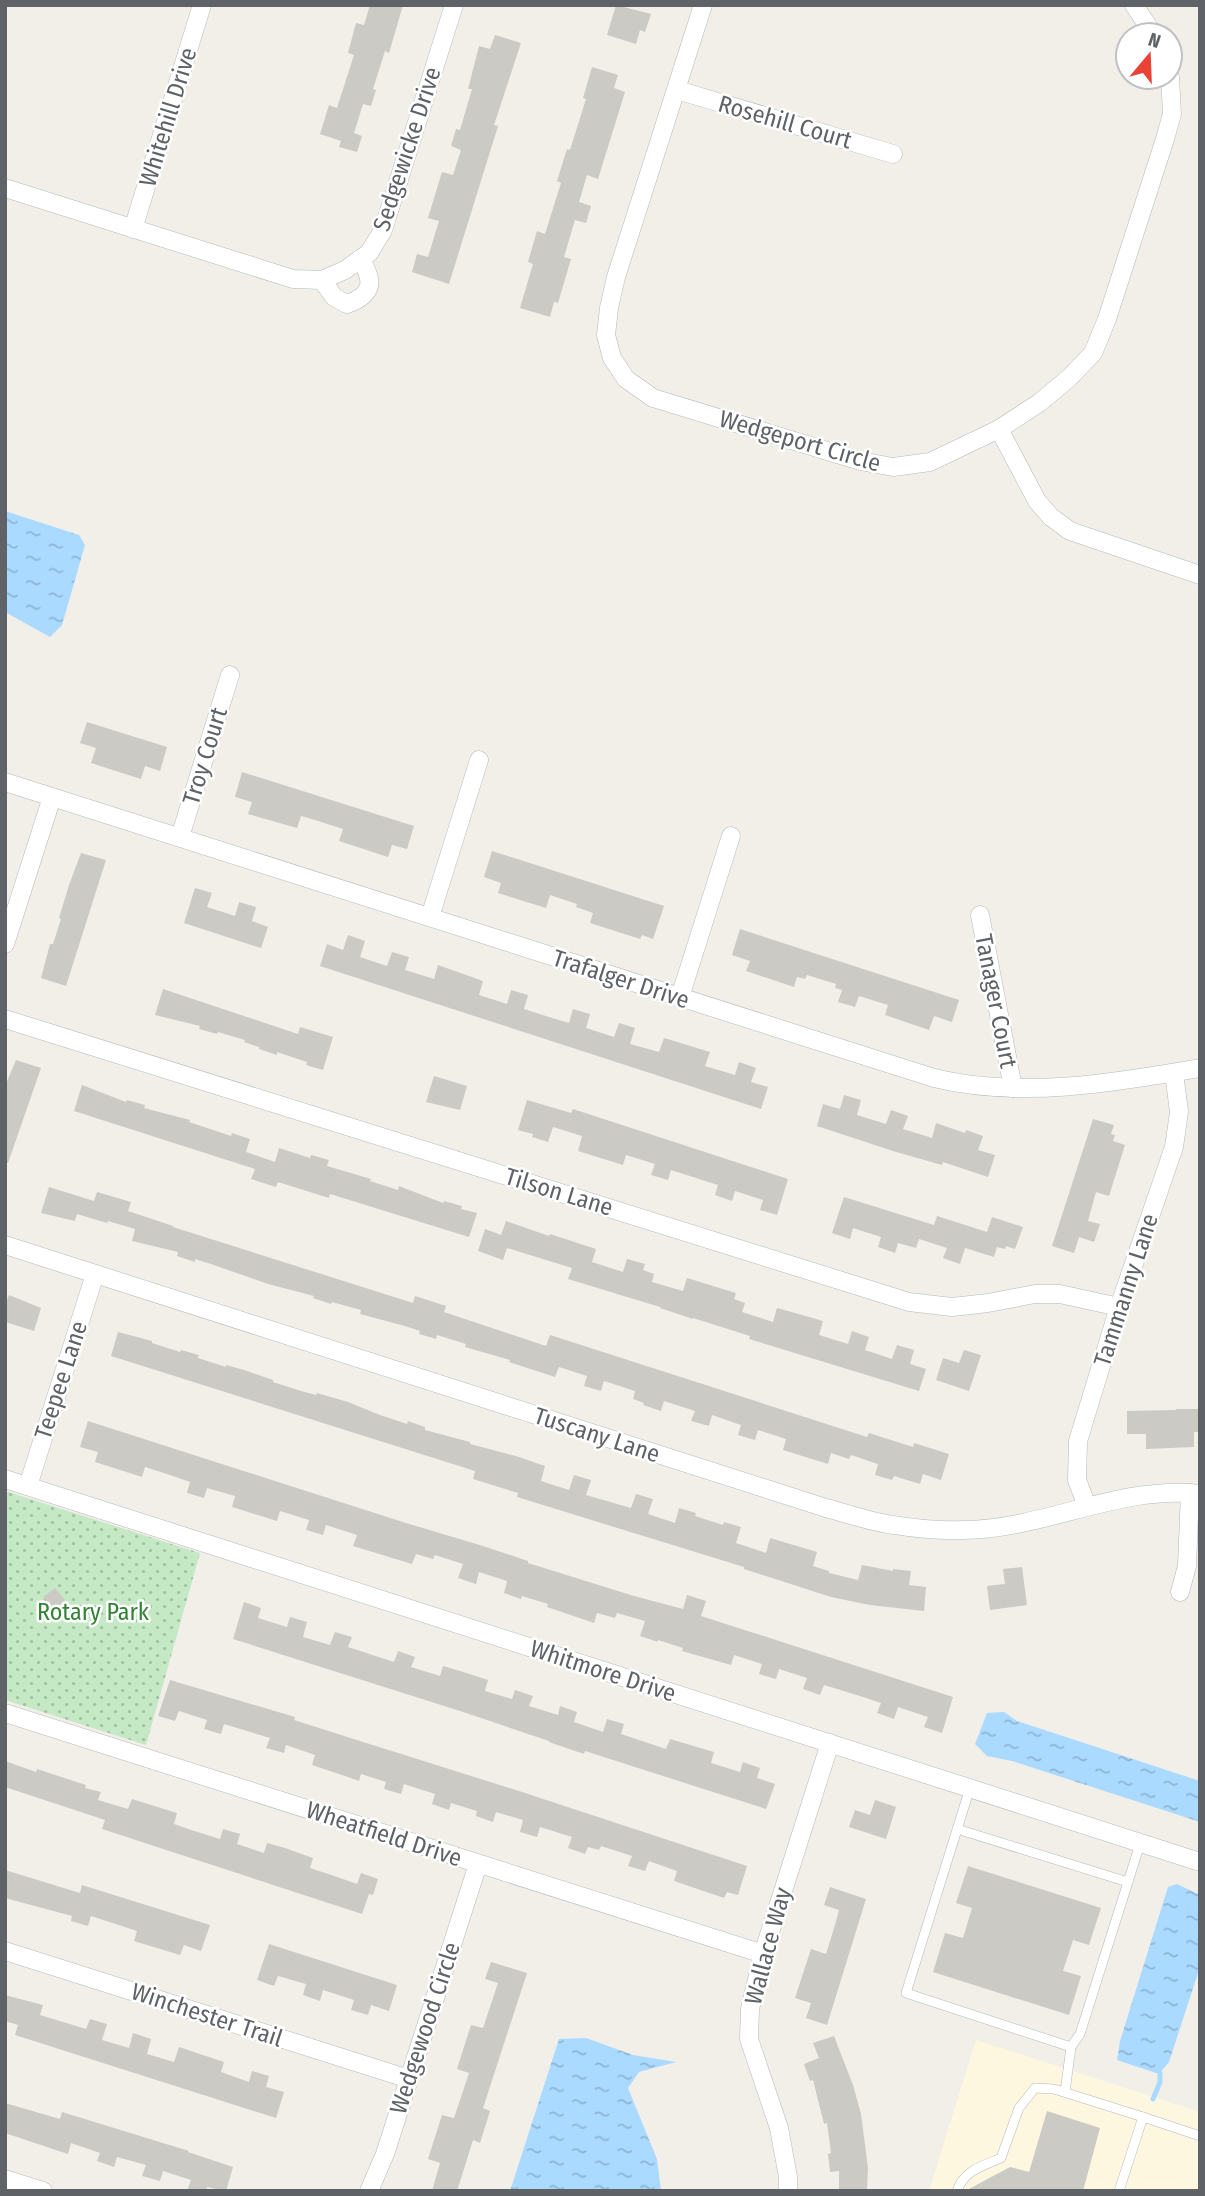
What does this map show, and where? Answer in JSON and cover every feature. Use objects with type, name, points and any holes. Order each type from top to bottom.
[{"type":"street","name":"Whitehill Drive","points":[[133,229],[202,5]]},
{"type":"street","name":"Sedgewicke Drive","points":[[322,280],[345,270],[369,253],[383,230],[454,5]]},
{"type":"street","name":"Wedgeport Circle","points":[[703,5],[616,277],[606,335],[612,358],[626,379],[653,398],[860,461],[893,467],[930,462],[999,429],[1039,403],[1093,353],[1107,319],[1165,139],[1172,114],[1171,91]]},
{"type":"street","points":[[1134,5],[1145,21]]},
{"type":"street","name":"Rosehill Court","points":[[677,90],[892,154]]},
{"type":"street","points":[[5,188],[293,279],[322,280],[334,296],[347,304],[361,299],[369,289],[370,273],[360,259]]},
{"type":"street","points":[[999,429],[1037,500],[1051,517],[1070,531],[1200,575]]},
{"type":"street","name":"Troy Court","points":[[180,837],[230,675]]},
{"type":"street","points":[[430,917],[479,760]]},
{"type":"street","name":"Trafalger Drive","points":[[5,782],[934,1078],[965,1085],[1013,1088],[1102,1083],[1200,1068]]},
{"type":"street","points":[[5,944],[52,797]]},
{"type":"street","points":[[680,998],[731,836]]},
{"type":"street","name":"Tanager Court","points":[[980,915],[1013,1088]]},
{"type":"street","name":"Tilson Lane","points":[[5,1019],[909,1302],[952,1307],[1048,1294],[1119,1307]]},
{"type":"street","name":"Tammanny Lane","points":[[1087,1506],[1077,1479],[1078,1441],[1119,1307],[1174,1147],[1179,1112],[1174,1073]]},
{"type":"street","name":"Tuscany Lane","points":[[5,1245],[826,1508],[893,1525],[958,1530],[1020,1524],[1132,1497],[1195,1493]]},
{"type":"street","name":"Teepee Lane","points":[[28,1486],[95,1274]]},
{"type":"street","name":"Whitmore Drive","points":[[5,1479],[1200,1862]]},
{"type":"street","points":[[1180,1592],[1187,1566],[1195,1493]]},
{"type":"street","name":"Wheatfield Drive","points":[[5,1713],[763,1954]]},
{"type":"street","name":"Wallace Way","points":[[788,2191],[779,2128],[749,2039],[750,2009],[763,1954],[830,1743]]},
{"type":"street","name":"Wedgewood Circle","points":[[369,2191],[385,2154],[478,1864]]},
{"type":"street","name":"Winchester Trail","points":[[5,1951],[409,2079]]},
{"type":"street","points":[[5,2179],[43,2191]]},
{"type":"lane","points":[[970,1788],[906,1993],[1071,2047]]},
{"type":"lane","points":[[957,1829],[1128,1882]]},
{"type":"lane","points":[[1065,2092],[1071,2047],[1080,2034],[1140,1844]]},
{"type":"lane","points":[[957,2191],[968,2172],[1001,2158],[1019,2108],[1035,2088],[1055,2088],[1200,2136]]},
{"type":"lane","points":[[1119,2191],[1143,2117]]},
{"type":"shaded area","points":[[976,2040],[1200,2112],[1198,2191],[929,2191]]},
{"type":"green space","name":"Rotary Park","points":[[5,1491],[200,1553],[146,1745],[5,1700]]},
{"type":"water","points":[[5,511],[79,535],[85,545],[62,625],[50,637],[5,612]]},
{"type":"water","points":[[1004,1712],[1017,1721],[1200,1781],[1200,1822],[1012,1761],[987,1756],[975,1744],[987,1713]]},
{"type":"water","points":[[1177,1884],[1200,1895],[1200,1967],[1169,2062],[1159,2074],[1117,2060],[1120,2041],[1168,1887]]},
{"type":"water","points":[[586,2038],[633,2055],[676,2062],[639,2072],[628,2088],[657,2159],[661,2191],[510,2191],[559,2039]]},
{"type":"building","points":[[370,5],[403,5],[389,53],[385,51],[373,89],[376,90],[371,106],[363,104],[354,133],[362,136],[357,152],[339,147],[341,141],[320,134],[329,105],[337,108],[354,55],[348,53],[356,23],[364,25]]},
{"type":"building","points":[[616,5],[651,14],[645,32],[640,30],[636,44],[607,35]]},
{"type":"building","points":[[495,35],[521,43],[494,125],[498,126],[449,284],[412,272],[417,254],[428,257],[439,221],[428,218],[442,172],[453,175],[461,150],[451,146],[456,129],[460,130],[472,89],[468,89],[479,46],[490,49]]},
{"type":"building","points":[[592,67],[618,75],[614,88],[625,92],[598,179],[587,175],[579,202],[591,206],[586,223],[575,220],[564,257],[571,259],[558,303],[554,302],[550,317],[520,308],[533,264],[528,262],[537,231],[545,234],[561,183],[557,181],[586,99],[583,98]]},
{"type":"building","points":[[87,722],[167,747],[160,771],[145,766],[141,779],[91,763],[96,748],[80,743]]},
{"type":"building","points":[[242,772],[414,826],[407,849],[392,845],[388,857],[339,841],[343,829],[315,820],[301,816],[297,828],[248,814],[252,802],[235,797]]},
{"type":"building","points":[[492,851],[664,906],[653,939],[642,935],[640,939],[590,923],[593,913],[576,907],[577,904],[550,895],[546,908],[498,893],[501,883],[484,877]]},
{"type":"building","points":[[81,853],[106,860],[66,986],[41,978]]},
{"type":"building","points":[[195,888],[212,893],[207,907],[235,916],[239,902],[256,907],[252,921],[268,927],[261,948],[184,923]]},
{"type":"building","points":[[740,929],[959,1000],[952,1022],[934,1016],[929,1030],[885,1015],[888,1005],[859,996],[855,1007],[838,1002],[842,990],[835,988],[836,984],[807,975],[805,979],[797,977],[794,987],[746,971],[750,961],[732,955]]},
{"type":"building","points":[[348,935],[365,941],[360,957],[387,966],[392,952],[409,957],[405,970],[434,979],[438,965],[483,981],[479,995],[507,1004],[511,990],[528,995],[524,1009],[569,1023],[573,1009],[590,1014],[586,1028],[614,1037],[619,1023],[635,1028],[630,1044],[659,1052],[664,1038],[710,1052],[705,1066],[735,1075],[739,1062],[756,1068],[751,1082],[768,1087],[761,1109],[320,966],[327,944],[343,950]]},
{"type":"building","points":[[163,989],[298,1034],[300,1027],[333,1037],[323,1070],[277,1052],[277,1055],[259,1049],[244,1042],[245,1040],[155,1015]]},
{"type":"building","points":[[16,1060],[41,1068],[8,1163],[5,1163],[5,1086]]},
{"type":"building","points":[[434,1076],[467,1086],[460,1110],[426,1102]]},
{"type":"building","points":[[82,1085],[231,1136],[232,1133],[250,1139],[246,1152],[275,1162],[279,1148],[310,1158],[311,1155],[329,1160],[327,1166],[371,1179],[370,1181],[398,1190],[399,1186],[443,1203],[444,1201],[462,1206],[461,1209],[477,1213],[469,1237],[330,1194],[329,1198],[278,1182],[276,1187],[251,1179],[255,1169],[74,1111]]},
{"type":"building","points":[[844,1095],[861,1100],[857,1115],[886,1124],[891,1110],[908,1116],[903,1129],[932,1138],[936,1123],[983,1136],[978,1150],[995,1155],[988,1177],[943,1162],[942,1165],[896,1152],[817,1126],[823,1104],[840,1109]]},
{"type":"building","points":[[527,1100],[571,1113],[573,1109],[788,1179],[777,1215],[760,1210],[763,1200],[735,1191],[732,1201],[715,1195],[718,1185],[671,1170],[668,1180],[651,1175],[655,1164],[626,1155],[623,1165],[578,1151],[582,1136],[553,1127],[548,1142],[532,1137],[533,1134],[518,1130]]},
{"type":"building","points":[[1093,1119],[1114,1125],[1111,1134],[1115,1135],[1113,1141],[1125,1145],[1109,1196],[1096,1192],[1088,1221],[1100,1224],[1094,1242],[1079,1237],[1074,1253],[1052,1246]]},
{"type":"building","points":[[49,1187],[94,1201],[97,1192],[131,1202],[128,1211],[173,1227],[413,1303],[415,1296],[446,1306],[444,1312],[546,1346],[550,1335],[867,1437],[869,1433],[913,1447],[914,1443],[949,1454],[941,1480],[923,1474],[920,1484],[894,1476],[892,1480],[875,1475],[878,1464],[851,1455],[849,1459],[831,1453],[828,1464],[783,1450],[786,1439],[758,1430],[755,1440],[738,1435],[741,1425],[712,1415],[709,1426],[691,1421],[695,1411],[664,1401],[661,1411],[633,1399],[635,1391],[604,1381],[601,1391],[584,1386],[587,1376],[559,1367],[555,1377],[465,1347],[466,1344],[437,1335],[436,1339],[405,1326],[360,1314],[361,1310],[332,1302],[331,1304],[313,1298],[314,1296],[268,1284],[195,1259],[195,1262],[177,1256],[178,1252],[132,1241],[135,1229],[77,1214],[75,1221],[41,1213]]},
{"type":"building","points":[[844,1197],[934,1225],[937,1216],[987,1232],[992,1217],[1023,1227],[1015,1249],[997,1247],[994,1257],[965,1248],[960,1264],[943,1258],[947,1248],[919,1239],[916,1248],[898,1243],[895,1253],[878,1247],[881,1237],[853,1228],[850,1239],[832,1233]]},
{"type":"building","points":[[506,1221],[596,1249],[592,1262],[623,1272],[627,1259],[645,1264],[643,1270],[654,1274],[652,1282],[683,1291],[687,1278],[736,1293],[734,1299],[745,1303],[742,1312],[773,1322],[777,1308],[823,1321],[819,1335],[848,1344],[852,1331],[869,1337],[865,1350],[892,1359],[897,1345],[914,1350],[910,1364],[926,1369],[919,1391],[749,1339],[750,1336],[568,1279],[572,1268],[507,1248],[503,1260],[478,1251],[485,1229],[501,1235]]},
{"type":"building","points":[[9,1295],[41,1308],[34,1331],[5,1322],[5,1306]]},
{"type":"building","points":[[118,1332],[180,1352],[181,1350],[199,1355],[198,1358],[226,1367],[244,1370],[301,1391],[348,1402],[407,1424],[408,1421],[425,1427],[425,1430],[545,1466],[541,1481],[569,1490],[574,1475],[591,1480],[586,1495],[631,1508],[636,1494],[653,1499],[648,1514],[675,1523],[679,1508],[723,1525],[724,1522],[741,1527],[736,1543],[766,1553],[770,1538],[817,1552],[813,1566],[829,1573],[858,1580],[862,1565],[893,1571],[911,1571],[909,1585],[926,1587],[924,1611],[870,1605],[831,1597],[744,1567],[517,1497],[518,1493],[473,1479],[475,1471],[111,1356]]},
{"type":"building","points":[[964,1350],[981,1355],[969,1391],[936,1380],[943,1358],[959,1363]]},
{"type":"building","points":[[1200,1409],[1200,1432],[1194,1432],[1194,1447],[1146,1449],[1146,1434],[1127,1434],[1127,1411]]},
{"type":"building","points":[[88,1421],[634,1596],[683,1609],[687,1595],[706,1601],[701,1616],[953,1697],[942,1733],[924,1727],[928,1717],[898,1707],[894,1719],[877,1713],[881,1703],[863,1697],[824,1685],[820,1695],[803,1689],[807,1678],[779,1669],[776,1679],[759,1674],[762,1664],[734,1655],[731,1665],[640,1636],[645,1621],[617,1613],[615,1618],[597,1613],[594,1623],[547,1607],[548,1604],[504,1593],[507,1581],[479,1572],[476,1584],[458,1578],[463,1564],[435,1555],[433,1559],[416,1554],[412,1564],[353,1546],[357,1535],[326,1525],[323,1535],[306,1530],[309,1520],[280,1511],[277,1521],[232,1507],[235,1496],[207,1488],[204,1498],[187,1493],[190,1482],[145,1467],[142,1477],[95,1462],[98,1452],[80,1447]]},
{"type":"building","points":[[1022,1567],[1027,1605],[990,1610],[987,1586],[1005,1584],[1003,1569]]},
{"type":"building","points":[[55,1588],[65,1600],[53,1610],[43,1597]]},
{"type":"building","points":[[244,1602],[261,1608],[258,1618],[287,1627],[290,1617],[307,1622],[303,1637],[330,1645],[335,1632],[352,1637],[348,1647],[394,1662],[398,1651],[415,1657],[411,1667],[440,1676],[443,1666],[488,1680],[485,1691],[512,1699],[515,1690],[533,1696],[529,1706],[558,1715],[560,1706],[577,1712],[574,1722],[603,1732],[607,1719],[624,1724],[621,1734],[666,1749],[670,1739],[714,1752],[711,1763],[740,1772],[743,1762],[760,1768],[757,1778],[775,1784],[766,1809],[585,1751],[584,1754],[460,1711],[233,1639]]},
{"type":"building","points":[[170,1680],[295,1717],[294,1720],[747,1866],[738,1895],[727,1892],[724,1898],[674,1881],[677,1871],[649,1861],[645,1871],[628,1866],[632,1856],[601,1846],[599,1850],[588,1847],[585,1854],[568,1848],[572,1837],[540,1827],[537,1837],[520,1832],[523,1820],[496,1812],[493,1822],[476,1816],[477,1811],[451,1803],[449,1810],[432,1804],[435,1794],[404,1784],[401,1794],[384,1789],[386,1782],[361,1774],[359,1781],[312,1765],[315,1755],[286,1745],[284,1753],[266,1748],[270,1738],[224,1724],[221,1734],[204,1729],[207,1720],[179,1711],[175,1721],[158,1716]]},
{"type":"building","points":[[5,1761],[86,1785],[85,1788],[101,1792],[98,1800],[128,1809],[132,1799],[177,1813],[174,1824],[191,1830],[220,1839],[223,1829],[240,1834],[237,1844],[264,1853],[267,1843],[285,1848],[313,1858],[310,1868],[357,1884],[361,1873],[378,1879],[373,1895],[369,1894],[362,1914],[102,1829],[105,1820],[5,1787]]},
{"type":"building","points":[[875,1800],[896,1807],[886,1839],[849,1827],[855,1810],[870,1815]]},
{"type":"building","points":[[968,1866],[1101,1908],[1089,1945],[1073,1940],[1063,1971],[1081,1976],[1069,2015],[933,1972],[945,1933],[963,1938],[972,1908],[956,1903]]},
{"type":"building","points":[[5,1870],[80,1893],[82,1885],[210,1925],[201,1951],[184,1945],[180,1955],[134,1941],[137,1931],[91,1916],[88,1926],[71,1921],[72,1916],[5,1898]]},
{"type":"building","points":[[830,1887],[866,1899],[827,2025],[806,2018],[811,2003],[795,1998],[811,1949],[826,1954],[839,1910],[824,1905]]},
{"type":"building","points":[[269,1944],[397,1985],[389,2011],[371,2005],[368,2015],[351,2010],[354,2000],[323,1990],[320,2001],[303,1995],[306,1984],[278,1976],[274,1986],[257,1980]]},
{"type":"building","points":[[491,1962],[527,1973],[483,2108],[490,2111],[480,2143],[473,2140],[457,2191],[432,2191],[440,2163],[428,2159],[442,2115],[454,2118],[469,2073],[457,2069],[471,2025],[483,2028],[498,1983],[485,1979]]},
{"type":"building","points":[[5,1995],[43,2005],[40,2015],[86,2029],[90,2019],[107,2024],[102,2040],[129,2048],[133,2033],[151,2039],[147,2054],[174,2062],[179,2047],[224,2062],[221,2072],[249,2082],[252,2071],[269,2076],[266,2087],[284,2092],[276,2118],[15,2035],[18,2025],[5,2021]]},
{"type":"building","points":[[834,2036],[861,2114],[868,2168],[867,2191],[839,2191],[839,2171],[830,2172],[828,2154],[831,2153],[827,2123],[824,2124],[813,2080],[810,2081],[804,2064],[819,2058],[813,2043]]},
{"type":"building","points":[[5,2103],[60,2119],[62,2112],[233,2167],[226,2191],[207,2187],[206,2191],[187,2191],[191,2180],[163,2171],[160,2181],[142,2176],[146,2165],[117,2157],[114,2167],[97,2161],[100,2153],[71,2143],[68,2154],[5,2133]]},
{"type":"building","points":[[1047,2111],[1100,2128],[1083,2191],[965,2191],[1010,2167],[1029,2172]]},
{"type":"waterway","points":[[1153,2099],[1160,2082],[1160,2073]]}]
